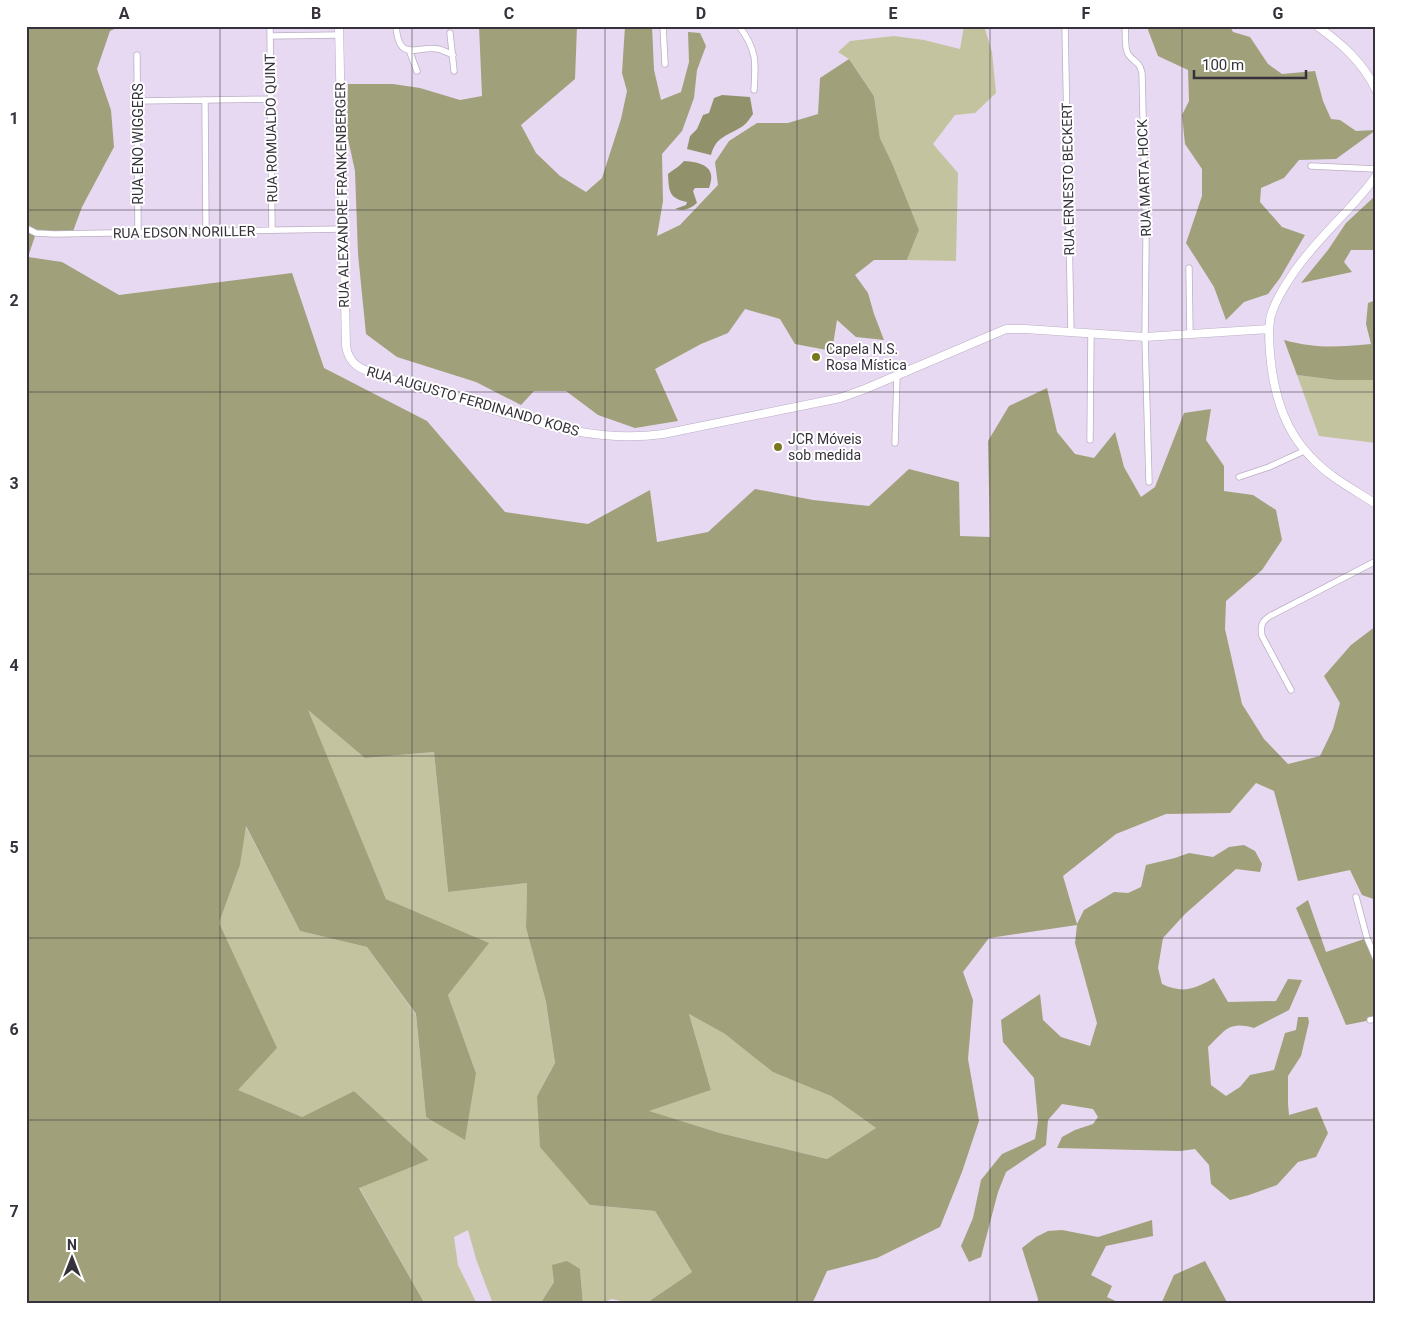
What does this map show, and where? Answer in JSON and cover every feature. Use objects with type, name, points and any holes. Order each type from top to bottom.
[{"type":"street","name":"RUA ROMUALDO QUINT","points":[[270,26],[272,230]]},
{"type":"street","name":"RUA ALEXANDRE FRANKENBERGER","points":[[338,26],[346,346],[352,362]]},
{"type":"street","points":[[396,26],[400,44],[409,50],[417,71]]},
{"type":"street","points":[[663,26],[664,64]]},
{"type":"street","points":[[739,26],[753,47],[756,66],[754,90]]},
{"type":"street","name":"RUA ERNESTO BECKERT","points":[[1065,26],[1071,332]]},
{"type":"street","name":"RUA MARTA HOCK","points":[[1125,26],[1127,51],[1129,56],[1140,65],[1142,73],[1146,240],[1145,337],[1149,482]]},
{"type":"street","points":[[1317,26],[1352,55],[1376,90]]},
{"type":"street","points":[[450,33],[454,71]]},
{"type":"street","points":[[270,36],[339,35]]},
{"type":"street","points":[[409,50],[438,49],[453,55]]},
{"type":"street","name":"RUA ENO WIGGERS","points":[[137,55],[138,232]]},
{"type":"street","points":[[138,102],[271,99]]},
{"type":"street","points":[[205,100],[206,231]]},
{"type":"street","points":[[1311,166],[1376,169]]},
{"type":"street","points":[[1376,176],[1296,269],[1274,306],[1269,329],[1272,372],[1278,402],[1288,424],[1304,450],[1323,469],[1376,504]]},
{"type":"street","name":"RUA EDSON NORILLER","points":[[26,228],[36,233],[44,234],[343,229]]},
{"type":"street","points":[[1189,268],[1190,334]]},
{"type":"street","name":"RUA AUGUSTO FERDINANDO KOBS","points":[[352,362],[361,370],[494,410],[577,432],[610,437],[637,437],[663,434],[851,395],[1006,329],[1145,337],[1269,329]]},
{"type":"street","points":[[1090,440],[1091,334]]},
{"type":"street","points":[[895,444],[897,376]]},
{"type":"street","points":[[1239,476],[1269,467],[1304,450]]},
{"type":"street","points":[[1291,690],[1262,636],[1262,624],[1270,616],[1376,561]]},
{"type":"street","points":[[1356,897],[1367,938],[1376,959]]},
{"type":"shaded area","points":[[26,26],[121,26],[110,31],[97,69],[111,110],[114,147],[82,207],[72,234],[36,233],[28,257],[62,262],[119,295],[292,273],[324,368],[427,421],[505,512],[588,524],[650,490],[657,542],[708,532],[755,489],[813,500],[869,506],[909,469],[959,482],[960,536],[990,537],[988,441],[1009,406],[1047,388],[1057,432],[1075,454],[1094,458],[1115,432],[1124,467],[1141,497],[1155,487],[1184,413],[1211,409],[1206,440],[1224,466],[1224,491],[1253,495],[1276,510],[1282,540],[1262,570],[1226,601],[1225,629],[1242,704],[1264,739],[1288,764],[1320,756],[1333,729],[1340,703],[1324,676],[1351,645],[1376,626],[1376,900],[1362,895],[1350,870],[1298,881],[1274,791],[1256,783],[1230,813],[1166,814],[1116,834],[1063,876],[1077,924],[1084,910],[1114,892],[1128,893],[1141,887],[1146,865],[1189,853],[1213,857],[1229,847],[1244,845],[1255,851],[1262,864],[1260,872],[1236,869],[1185,914],[1163,938],[1158,968],[1162,984],[1176,989],[1189,989],[1214,978],[1228,1002],[1276,1001],[1288,979],[1302,980],[1289,1010],[1254,1028],[1233,1026],[1228,1028],[1208,1047],[1211,1085],[1226,1096],[1240,1087],[1250,1075],[1274,1070],[1285,1033],[1296,1030],[1298,1017],[1308,1017],[1309,1022],[1301,1056],[1288,1076],[1289,1115],[1317,1107],[1328,1133],[1316,1157],[1298,1162],[1277,1185],[1230,1200],[1211,1184],[1209,1165],[1195,1149],[1180,1151],[1057,1148],[1062,1137],[1093,1124],[1098,1117],[1093,1109],[1062,1104],[1048,1120],[1046,1145],[1006,1172],[998,1192],[981,1257],[969,1262],[961,1246],[973,1218],[981,1180],[1002,1154],[1035,1139],[1038,1121],[1034,1078],[1003,1042],[1001,1020],[1040,994],[1043,1020],[1061,1037],[1090,1046],[1097,1023],[1075,943],[1077,925],[989,938],[963,972],[973,1000],[968,1059],[979,1121],[962,1172],[940,1227],[877,1258],[827,1271],[812,1304],[645,1304],[692,1272],[655,1211],[590,1205],[540,1147],[537,1096],[555,1063],[546,1002],[526,928],[527,883],[448,892],[434,752],[365,758],[308,710],[386,899],[489,943],[448,995],[476,1073],[465,1140],[426,1117],[416,1014],[367,947],[300,931],[246,826],[240,865],[219,923],[277,1048],[238,1090],[302,1117],[354,1091],[429,1160],[359,1188],[425,1304],[26,1304]],"holes":[[[689,1014],[725,1034],[773,1072],[831,1096],[876,1128],[827,1159],[720,1133],[649,1111],[711,1090]]]},
{"type":"shaded area","points":[[479,26],[577,26],[575,79],[521,125],[536,153],[560,176],[586,192],[602,178],[621,119],[627,91],[622,73],[625,26],[652,26],[654,70],[661,100],[681,92],[689,62],[688,32],[700,33],[706,46],[697,70],[694,98],[682,131],[662,154],[663,201],[657,236],[680,225],[718,185],[715,162],[729,141],[757,123],[788,123],[818,114],[820,78],[849,59],[874,96],[880,138],[919,230],[907,260],[874,260],[855,275],[868,293],[884,340],[856,337],[837,320],[832,351],[795,344],[780,319],[745,309],[728,333],[701,344],[655,369],[678,421],[635,428],[598,415],[566,391],[534,391],[521,405],[476,382],[397,357],[366,334],[358,254],[355,171],[347,134],[348,84],[393,84],[420,88],[460,100],[482,96]]},
{"type":"shaded area","points":[[964,26],[984,26],[992,52],[996,93],[975,113],[955,115],[933,144],[958,173],[956,261],[907,260],[919,230],[880,138],[874,96],[849,59],[838,52],[850,41],[894,36],[924,40],[960,49]]},
{"type":"shaded area","points":[[1148,26],[1230,26],[1233,32],[1250,37],[1268,64],[1282,74],[1315,71],[1323,101],[1331,119],[1340,120],[1356,131],[1376,130],[1336,159],[1299,160],[1284,178],[1261,188],[1260,202],[1282,227],[1305,235],[1280,278],[1268,294],[1244,302],[1226,320],[1214,287],[1186,243],[1202,196],[1202,169],[1185,144],[1182,115],[1189,101],[1188,70],[1158,56]]},
{"type":"shaded area","points":[[722,95],[750,97],[753,114],[743,126],[719,140],[711,155],[687,149],[690,136],[697,129],[703,115],[709,113],[714,98]]},
{"type":"shaded area","points":[[684,161],[701,164],[706,167],[711,175],[711,181],[709,188],[695,188],[693,191],[697,203],[687,209],[679,210],[675,209],[686,205],[687,202],[673,196],[670,190],[668,174]]},
{"type":"shaded area","points":[[1376,195],[1376,250],[1351,250],[1344,262],[1352,272],[1301,283],[1328,250],[1346,223]]},
{"type":"shaded area","points":[[1376,300],[1376,380],[1336,380],[1297,375],[1284,340],[1307,345],[1328,346],[1371,344],[1366,324],[1368,303]]},
{"type":"shaded area","points":[[1297,375],[1336,380],[1376,380],[1376,443],[1319,436]]},
{"type":"shaded area","points":[[307,709],[365,758],[434,752],[448,892],[527,883],[526,928],[546,1002],[555,1063],[537,1096],[590,1205],[655,1211],[692,1272],[645,1304],[612,1299],[599,1304],[583,1304],[580,1269],[554,1282],[540,1304],[493,1304],[476,1259],[468,1230],[454,1237],[458,1265],[477,1304],[425,1304],[359,1187],[429,1160],[354,1091],[302,1117],[237,1090],[219,923],[240,865],[245,825],[300,931],[367,947],[416,1015],[426,1117],[476,1073],[448,995],[488,943],[386,899]]},
{"type":"shaded area","points":[[1308,900],[1326,952],[1367,938],[1376,959],[1376,1019],[1346,1025],[1296,908]]},
{"type":"shaded area","points":[[689,1014],[725,1034],[773,1071],[831,1096],[876,1128],[827,1159],[720,1133],[648,1111],[711,1090]]},
{"type":"shaded area","points":[[1152,1220],[1153,1236],[1106,1246],[1091,1275],[1112,1286],[1107,1297],[1122,1304],[1037,1304],[1038,1299],[1022,1248],[1036,1237],[1048,1231],[1062,1230],[1098,1237]]},
{"type":"shaded area","points":[[567,1261],[580,1269],[583,1304],[540,1304],[554,1282],[552,1265]]},
{"type":"shaded area","points":[[1205,1261],[1228,1304],[1161,1304],[1174,1275]]},
{"type":"place","name":"Capela N.S. Rosa Mística","points":[[816,357]]},
{"type":"place","name":"JCR Móveis sob medida","points":[[778,447]]}]
